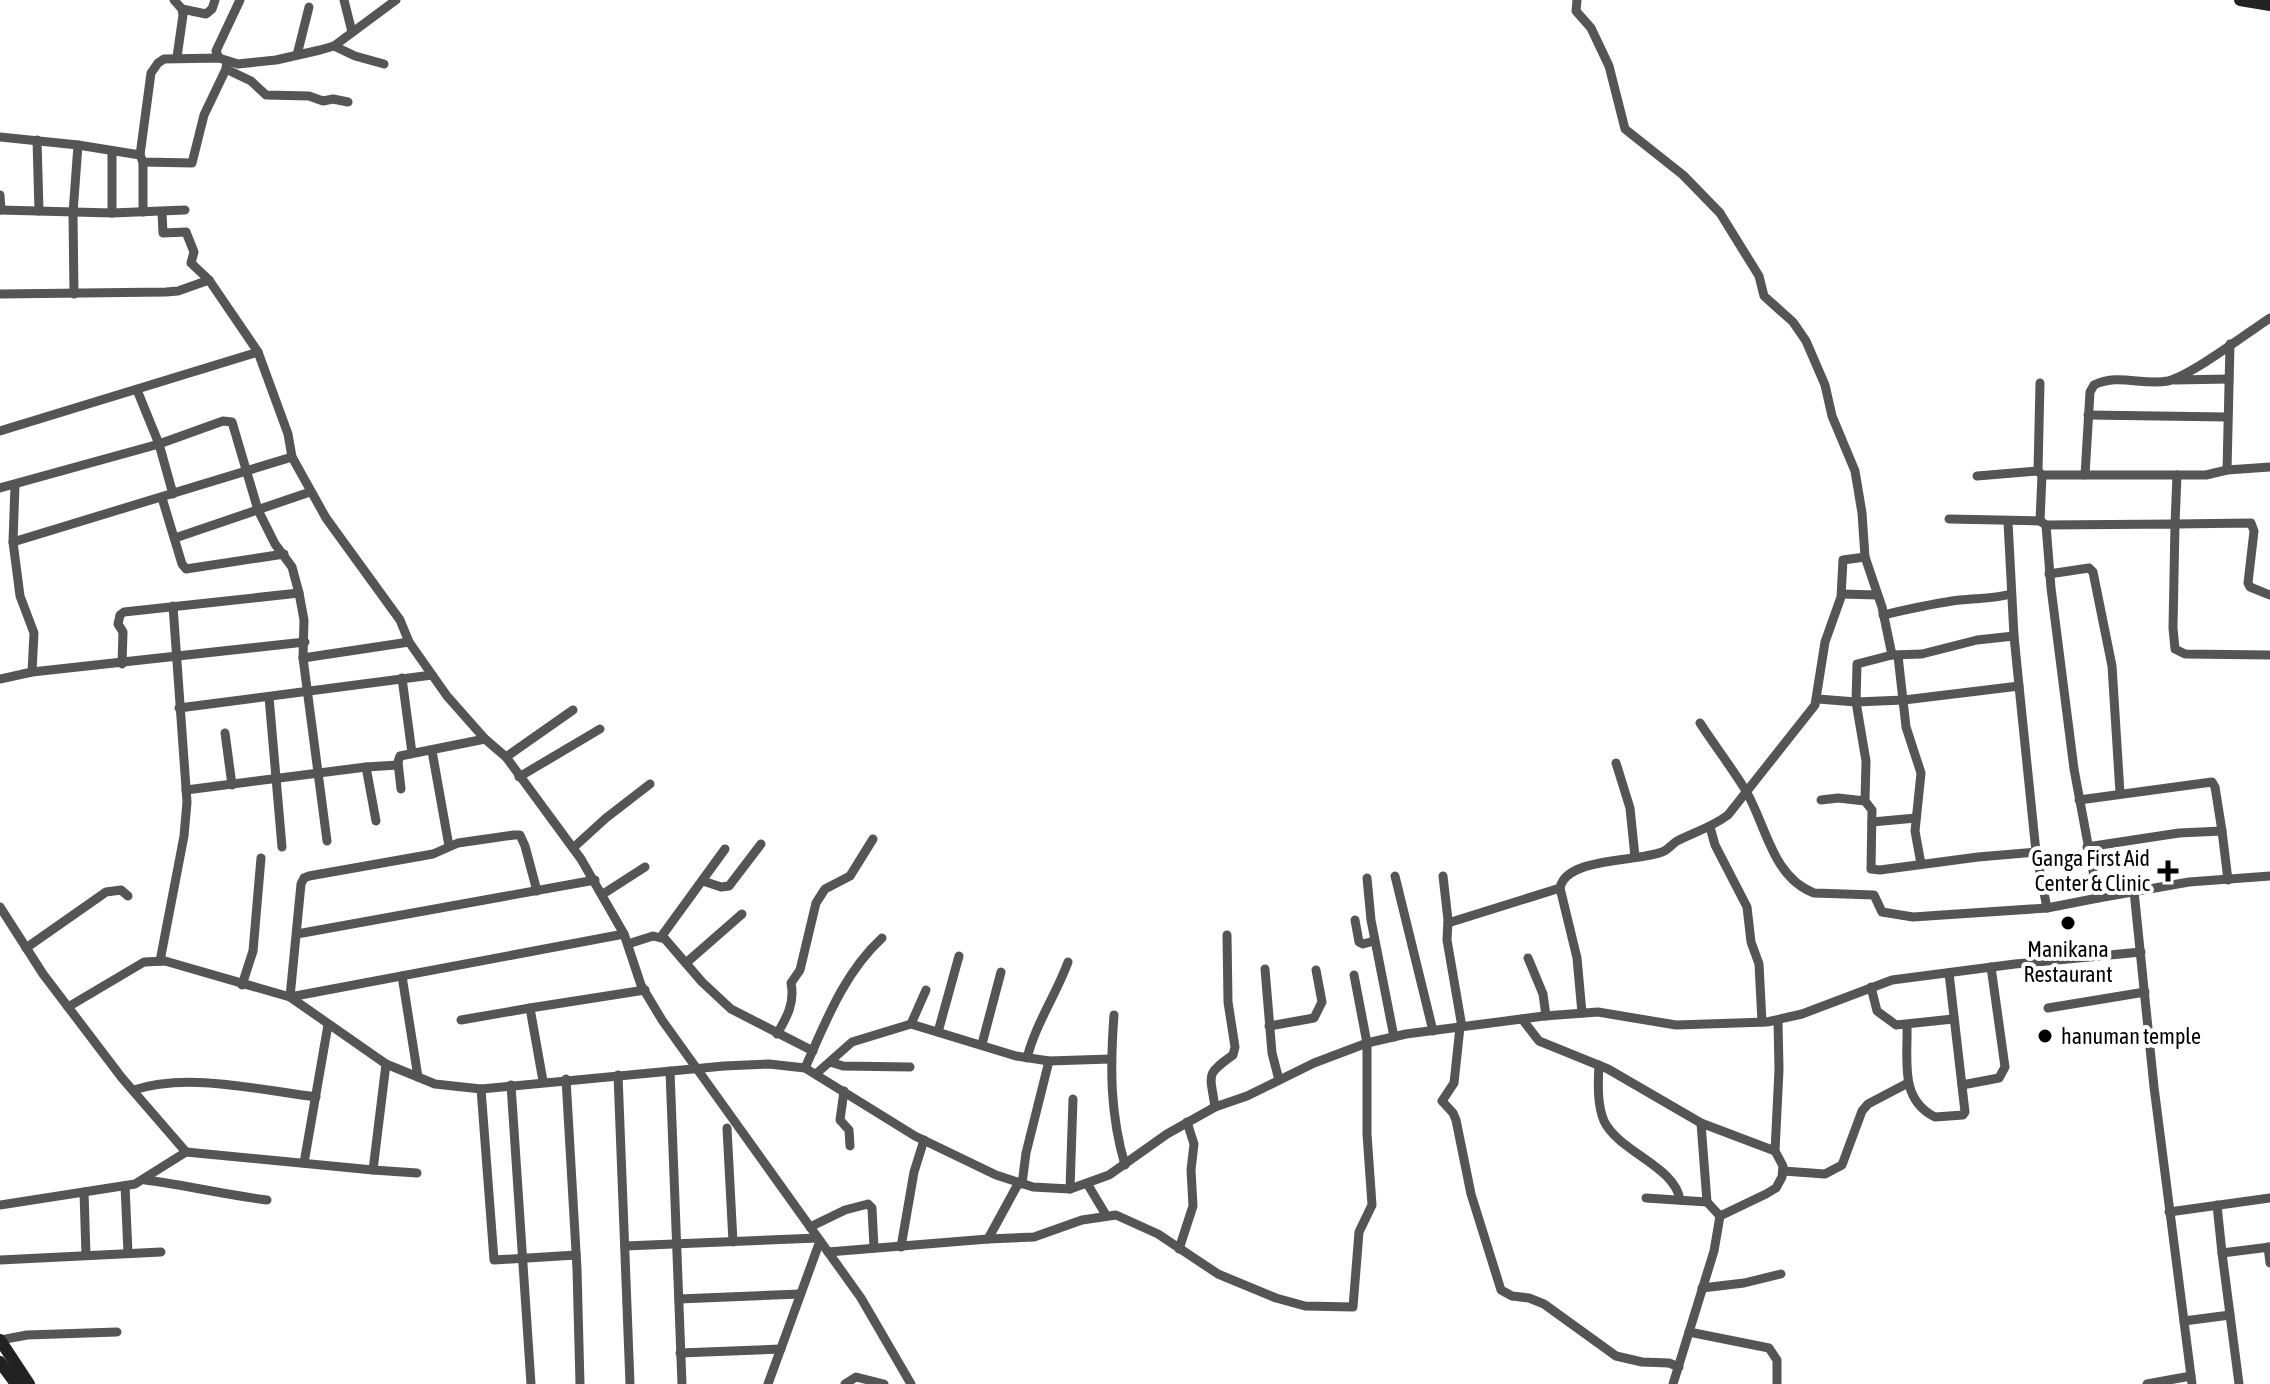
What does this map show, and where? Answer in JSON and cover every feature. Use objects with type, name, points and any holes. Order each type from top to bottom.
[{"type":"street","points":[[174,0],[182,9],[206,14],[215,0]]},
{"type":"street","points":[[240,0],[216,51],[224,63],[266,95],[309,96],[323,101],[348,102]]},
{"type":"street","points":[[344,0],[352,32]]},
{"type":"street","points":[[143,212],[142,159],[151,73],[158,63],[177,57],[238,64],[262,62],[334,46],[396,0]]},
{"type":"street","points":[[1577,0],[1576,11],[1591,28],[1609,66],[1625,129],[1683,175],[1720,213],[1757,273],[1764,296],[1793,322],[1806,341],[1825,385],[1832,416],[1855,471],[1865,557],[1895,655],[1906,727],[1921,773],[1915,831],[1921,864]]},
{"type":"street","points":[[2240,0],[2270,5]]},
{"type":"street","points":[[297,55],[309,7]]},
{"type":"street","points":[[177,57],[182,9]]},
{"type":"street","points":[[334,46],[384,64]]},
{"type":"street","points":[[0,137],[78,145],[142,159],[192,163],[195,142],[224,63]]},
{"type":"street","points":[[37,140],[39,211]]},
{"type":"street","points":[[74,294],[73,213],[78,145]]},
{"type":"street","points":[[112,152],[112,213]]},
{"type":"street","points":[[0,195],[1,210],[73,213],[185,210]]},
{"type":"street","points":[[162,213],[163,233],[186,232],[194,252],[191,263],[209,280],[258,352],[288,434],[292,457],[310,492],[356,562],[400,620],[409,642],[432,675],[485,739],[506,757],[595,880],[626,939],[645,990],[696,1069],[730,1112],[876,1321],[911,1384]]},
{"type":"street","points":[[0,294],[178,291],[209,280]]},
{"type":"street","points":[[2171,380],[2270,318]]},
{"type":"street","points":[[2227,470],[2230,344]]},
{"type":"street","points":[[0,431],[258,352]]},
{"type":"street","points":[[2085,475],[2090,392],[2099,382],[2112,379],[2147,383],[2229,379]]},
{"type":"street","points":[[2040,383],[2043,523],[2079,800],[2098,898]]},
{"type":"street","points":[[137,390],[159,444],[175,538],[186,569],[284,554]]},
{"type":"street","points":[[2088,415],[2227,417]]},
{"type":"street","points":[[0,488],[159,444],[229,420],[233,424],[258,510],[275,544],[292,567],[299,593],[305,642],[303,658],[327,841]]},
{"type":"street","points":[[13,542],[292,457]]},
{"type":"street","points":[[1977,476],[2040,473],[2206,475],[2270,467]]},
{"type":"street","points":[[2177,475],[2175,649],[2185,654],[2270,655]]},
{"type":"street","points":[[15,485],[13,542],[20,596],[34,633],[32,672]]},
{"type":"street","points":[[175,538],[310,492]]},
{"type":"street","points":[[1949,519],[2043,523],[2251,523],[2254,531],[2248,583],[2250,587],[2270,595]]},
{"type":"street","points":[[2008,522],[2019,686],[2036,852],[2047,908]]},
{"type":"street","points":[[1582,1013],[1577,958],[1560,888],[1562,878],[1569,873],[1662,852],[1728,815],[1810,715],[1818,699],[1825,642],[1842,594],[1843,560],[1865,557]]},
{"type":"street","points":[[2049,574],[2086,568],[2092,569],[2094,575],[2112,666],[2120,793]]},
{"type":"street","points":[[122,664],[120,615],[173,606],[299,593]]},
{"type":"street","points":[[1842,594],[1877,595]]},
{"type":"street","points":[[1883,615],[1936,603],[1992,600],[2011,594]]},
{"type":"street","points":[[160,961],[184,836],[186,790],[173,606]]},
{"type":"street","points":[[1865,801],[1866,761],[1856,702],[1857,664],[1895,655],[1941,650],[1977,640],[2014,636]]},
{"type":"street","points":[[0,679],[32,672],[305,642]]},
{"type":"street","points":[[303,658],[409,642]]},
{"type":"street","points":[[179,708],[432,675]]},
{"type":"street","points":[[402,678],[412,753]]},
{"type":"street","points":[[1818,699],[1856,702],[1904,700],[2019,686]]},
{"type":"street","points":[[269,697],[282,847]]},
{"type":"street","points":[[506,757],[573,710]]},
{"type":"street","points":[[1700,723],[1747,793],[1766,839],[1783,867],[1800,885],[1814,893],[1874,895],[1882,912],[1913,917],[2047,908],[2189,882],[2270,876]]},
{"type":"street","points":[[519,777],[600,729]]},
{"type":"street","points":[[225,733],[232,785]]},
{"type":"street","points":[[401,789],[400,756],[485,739]]},
{"type":"street","points":[[432,751],[449,846]]},
{"type":"street","points":[[1616,763],[1630,808],[1635,857]]},
{"type":"street","points":[[186,790],[398,765]]},
{"type":"street","points":[[366,767],[376,821]]},
{"type":"street","points":[[2079,800],[2212,782],[2228,880]]},
{"type":"street","points":[[573,848],[650,784]]},
{"type":"street","points":[[1821,800],[1865,801],[1872,806],[1871,869],[2036,852]]},
{"type":"street","points":[[1872,822],[1916,818]]},
{"type":"street","points":[[1710,827],[1715,845],[1747,907],[1751,942],[1759,964],[1762,1022]]},
{"type":"street","points":[[2087,847],[2166,834],[2222,831]]},
{"type":"street","points":[[290,997],[304,878],[433,854],[449,846],[520,835],[537,891]]},
{"type":"street","points":[[777,1034],[791,1010],[791,983],[800,970],[816,903],[825,889],[850,876],[873,839]]},
{"type":"street","points":[[703,881],[721,887],[729,886],[761,844]]},
{"type":"street","points":[[661,937],[725,849]]},
{"type":"street","points":[[242,985],[253,951],[261,858]]},
{"type":"street","points":[[603,894],[645,867]]},
{"type":"street","points":[[1395,876],[1433,1031]]},
{"type":"street","points":[[1443,876],[1447,940],[1461,1027],[1454,1083],[1442,1101],[1456,1120],[1471,1194],[1501,1290],[1544,1304],[1616,1356],[1679,1367]]},
{"type":"street","points":[[1367,878],[1374,941],[1394,1037]]},
{"type":"street","points":[[297,934],[595,880]]},
{"type":"street","points":[[1448,923],[1560,888]]},
{"type":"street","points":[[26,948],[106,892],[121,890],[128,896]]},
{"type":"street","points":[[2134,891],[2169,1212],[2192,1380],[2147,1384]]},
{"type":"street","points":[[0,907],[68,1007],[186,1152]]},
{"type":"street","points":[[686,963],[742,914]]},
{"type":"street","points":[[1355,920],[1359,942],[1374,941]]},
{"type":"street","points":[[1215,1107],[1213,1072],[1217,1065],[1233,1055],[1235,1047],[1228,1002],[1227,935]]},
{"type":"street","points":[[290,997],[653,936],[661,937],[731,1009],[813,1051]]},
{"type":"street","points":[[805,1068],[823,1024],[850,975],[882,938]]},
{"type":"street","points":[[68,1007],[144,962],[160,961],[290,997],[386,1064],[447,1087],[481,1089],[745,1064],[805,1068],[924,1140],[1020,1184],[1056,1190],[1088,1185],[1215,1107],[1247,1096],[1314,1063],[1367,1043],[1394,1037],[1582,1013],[1621,1014],[1676,1025],[1778,1021],[1892,980],[2141,952]]},
{"type":"street","points":[[938,1032],[959,956]]},
{"type":"street","points":[[1528,958],[1543,994],[1546,1016]]},
{"type":"street","points":[[1027,1058],[1035,1031],[1060,985],[1068,962]]},
{"type":"street","points":[[1962,1085],[1999,1078],[2005,1067],[1991,967]]},
{"type":"street","points":[[1265,969],[1272,1053],[1279,1080]]},
{"type":"street","points":[[1269,1026],[1314,1018],[1322,1002],[1316,970]]},
{"type":"street","points":[[982,1044],[1001,972]]},
{"type":"street","points":[[1907,1026],[1908,1083],[1913,1100],[1935,1117],[1963,1115],[1949,973]]},
{"type":"street","points":[[828,1252],[1034,1237],[1082,1220],[1116,1215],[1142,1225],[1218,1274],[1276,1298],[1305,1306],[1353,1307],[1359,1232],[1372,1205],[1367,1134],[1367,1043],[1354,975]]},
{"type":"street","points":[[402,976],[418,1077]]},
{"type":"street","points":[[1871,987],[1877,1011],[1896,1025],[1953,1019]]},
{"type":"street","points":[[461,1020],[645,990]]},
{"type":"street","points":[[911,1024],[926,990]]},
{"type":"street","points":[[2048,1008],[2145,992]]},
{"type":"street","points":[[530,1008],[543,1081]]},
{"type":"street","points":[[1114,1015],[1110,1059],[1113,1116],[1125,1165]]},
{"type":"street","points":[[1522,1019],[1539,1041],[1599,1065],[1701,1123],[1775,1151]]},
{"type":"street","points":[[1720,1216],[1776,1188],[1783,1171],[1775,1151],[1778,1021]]},
{"type":"street","points":[[817,1073],[852,1042],[911,1024],[1027,1058],[1049,1061],[1110,1059]]},
{"type":"street","points":[[304,1163],[328,1025]]},
{"type":"street","points":[[988,1239],[1020,1184],[1049,1061]]},
{"type":"street","points":[[830,1062],[843,1066],[910,1067]]},
{"type":"street","points":[[373,1170],[386,1064]]},
{"type":"street","points":[[1599,1065],[1600,1105],[1605,1123],[1635,1154],[1664,1174],[1675,1187],[1680,1200]]},
{"type":"street","points":[[670,1071],[682,1384]]},
{"type":"street","points":[[618,1075],[630,1384]]},
{"type":"street","points":[[566,1079],[580,1384]]},
{"type":"street","points":[[134,1090],[167,1082],[194,1082],[316,1097]]},
{"type":"street","points":[[1783,1171],[1825,1174],[1842,1165],[1862,1111],[1868,1104],[1908,1083]]},
{"type":"street","points":[[511,1085],[531,1384]]},
{"type":"street","points":[[481,1089],[493,1259],[576,1255]]},
{"type":"street","points":[[844,1091],[840,1120],[849,1130],[850,1146]]},
{"type":"street","points":[[1070,1189],[1073,1099]]},
{"type":"street","points":[[1179,1249],[1193,1206],[1191,1170],[1194,1144],[1187,1122]]},
{"type":"street","points":[[1701,1123],[1707,1202],[1720,1216]]},
{"type":"street","points":[[727,1128],[733,1242]]},
{"type":"street","points":[[901,1247],[914,1172],[924,1140]]},
{"type":"street","points":[[0,1205],[125,1186],[145,1180],[186,1152],[417,1173]]},
{"type":"street","points":[[145,1180],[267,1200]]},
{"type":"street","points":[[1088,1185],[1106,1215]]},
{"type":"street","points":[[125,1186],[128,1253]]},
{"type":"street","points":[[84,1192],[86,1255]]},
{"type":"street","points":[[1646,1198],[1707,1202]]},
{"type":"street","points":[[2169,1212],[2270,1198]]},
{"type":"street","points":[[810,1227],[835,1214],[868,1204],[872,1208],[874,1248]]},
{"type":"street","points":[[2217,1205],[2239,1384]]},
{"type":"street","points":[[1673,1384],[1714,1251],[1720,1216]]},
{"type":"street","points":[[625,1246],[819,1239]]},
{"type":"street","points":[[768,1384],[819,1239]]},
{"type":"street","points":[[2222,1253],[2269,1247],[2270,1263]]},
{"type":"street","points":[[0,1260],[161,1252]]},
{"type":"street","points":[[1702,1288],[1744,1283],[1781,1274]]},
{"type":"street","points":[[679,1299],[800,1294]]},
{"type":"street","points":[[2184,1321],[2230,1315]]},
{"type":"street","points":[[29,1384],[0,1340],[27,1335],[117,1332]]},
{"type":"street","points":[[1689,1332],[1769,1348],[1776,1356],[1777,1384]]},
{"type":"street","points":[[680,1353],[781,1349]]},
{"type":"street","points":[[0,1362],[16,1384]]},
{"type":"street","points":[[845,1384],[856,1377],[884,1384]]},
{"type":"place","name":"Ganga First Aid Center & Clinic","points":[[2168,871]]},
{"type":"place","name":"Manikana Restaurant","points":[[2068,923]]},
{"type":"place","name":"hanuman temple","points":[[2045,1036]]}]
